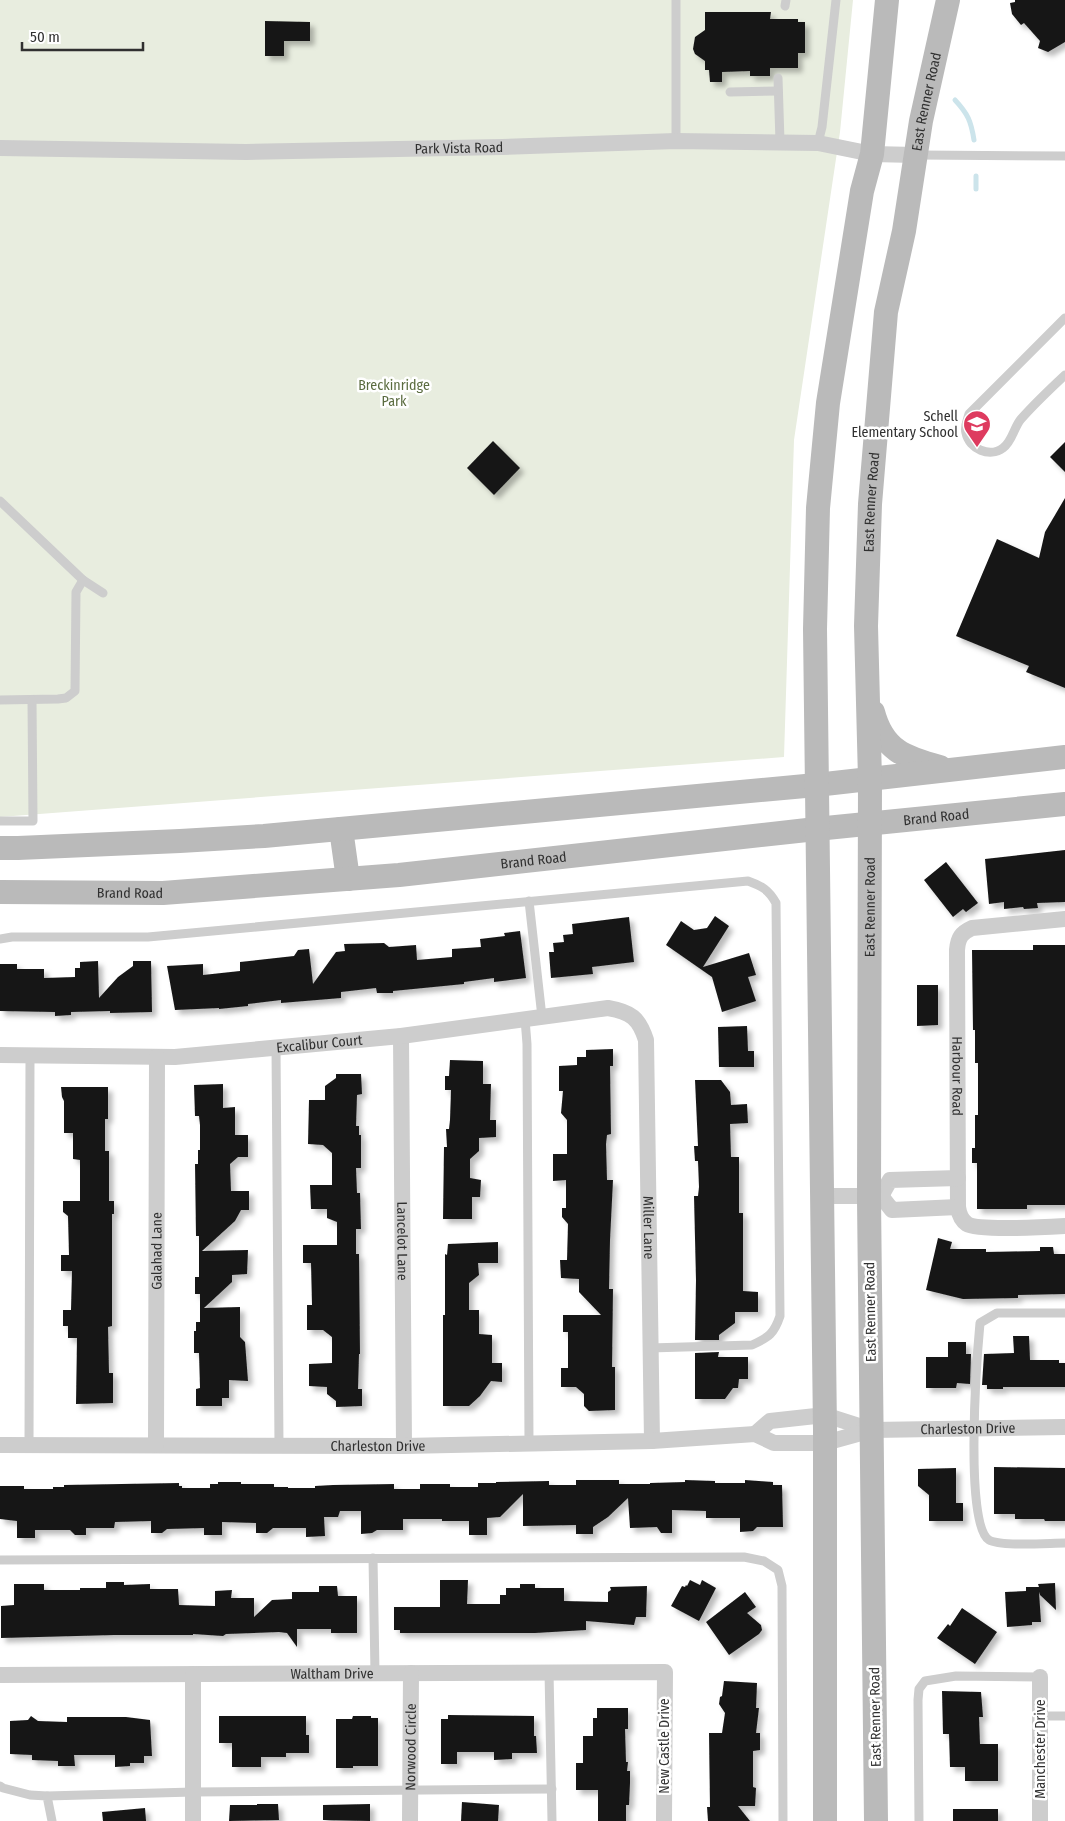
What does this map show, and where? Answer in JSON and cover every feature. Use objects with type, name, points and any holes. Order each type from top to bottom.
[{"type":"main road","points":[[825,1821],[825,1415],[816,829],[818,508],[828,403],[862,191],[872,154],[888,0]]},
{"type":"main road","name":"East Renner Road","points":[[876,1821],[872,1430],[875,1196],[869,824],[870,779],[866,626],[870,504],[886,312],[904,231],[921,122],[948,0]]},
{"type":"main road","points":[[868,692],[876,724],[888,744],[894,750],[911,759],[952,770]]},
{"type":"main road","points":[[0,848],[180,841],[341,828],[870,779],[1065,757]]},
{"type":"main road","name":"Brand Road","points":[[0,892],[163,893],[409,874],[816,829],[1065,804]]},
{"type":"main road","points":[[341,828],[348,879]]},
{"type":"street","name":"Park Vista Road","points":[[0,148],[246,152],[502,147],[676,141],[818,143],[872,154],[916,155]]},
{"type":"street","name":"Harbour Road","points":[[961,1214],[958,1178],[957,942],[965,931],[980,927],[1065,919]]},
{"type":"street","name":"Excalibur Court","points":[[0,1055],[175,1057],[401,1036],[608,1008],[624,1011],[635,1018]]},
{"type":"street","name":"Miller Lane","points":[[635,1018],[646,1040],[652,1441]]},
{"type":"street","name":"Lancelot Lane","points":[[401,1036],[404,1446]]},
{"type":"street","name":"Galahad Lane","points":[[156,1445],[157,1057]]},
{"type":"street","points":[[875,1196],[890,1180],[958,1178]]},
{"type":"street","points":[[822,1196],[875,1196],[892,1210],[961,1214],[967,1224],[983,1227],[1065,1226]]},
{"type":"street","name":"Charleston Drive","points":[[755,1434],[770,1421],[825,1415],[872,1430]]},
{"type":"street","name":"Charleston Drive","points":[[0,1445],[404,1446],[652,1441],[755,1434],[774,1443],[825,1443],[872,1430],[1065,1427]]},
{"type":"street","name":"Waltham Drive","points":[[0,1675],[664,1672]]},
{"type":"street","name":"New Castle Drive","points":[[664,1672],[664,1821]]},
{"type":"street","name":"Norwood Circle","points":[[410,1821],[411,1673]]},
{"type":"street","points":[[193,1674],[193,1821]]},
{"type":"street","name":"Manchester Drive","points":[[1040,1677],[1040,1821]]},
{"type":"lane","points":[[676,0],[676,141]]},
{"type":"lane","points":[[818,143],[822,127],[836,0]]},
{"type":"lane","points":[[778,78],[780,142]]},
{"type":"lane","points":[[730,92],[778,91]]},
{"type":"lane","points":[[916,155],[1065,156]]},
{"type":"lane","points":[[1065,318],[969,414],[966,434],[971,443],[978,449],[988,452],[996,452],[1004,448],[1019,420],[1065,375]]},
{"type":"lane","points":[[0,501],[83,580],[103,593]]},
{"type":"lane","points":[[0,700],[66,698],[75,691],[76,592],[83,580]]},
{"type":"lane","points":[[0,821],[34,821],[32,700]]},
{"type":"lane","points":[[0,939],[12,937],[148,937],[748,881],[760,885],[770,892],[776,903],[780,1316],[775,1329],[767,1338],[752,1345],[650,1348]]},
{"type":"lane","points":[[529,902],[542,1017]]},
{"type":"lane","points":[[525,1019],[527,1044],[529,1443]]},
{"type":"lane","points":[[276,1048],[279,1445]]},
{"type":"lane","points":[[29,1445],[30,1056]]},
{"type":"lane","points":[[1065,1313],[997,1313],[980,1323],[974,1428],[976,1504],[983,1534],[990,1540],[1001,1543],[1065,1543]]},
{"type":"lane","points":[[0,1560],[744,1557],[764,1561],[778,1570],[782,1586],[783,1821]]},
{"type":"lane","points":[[373,1558],[375,1673]]},
{"type":"lane","points":[[549,1672],[552,1821]]},
{"type":"lane","points":[[919,1821],[918,1700],[920,1689],[925,1681],[956,1676],[1040,1677]]},
{"type":"lane","points":[[1040,1716],[1065,1716]]},
{"type":"lane","points":[[0,1786],[30,1795],[47,1796],[193,1792],[552,1789]]},
{"type":"lane","points":[[47,1796],[52,1821]]},
{"type":"green space","name":"Breckinridge Park","points":[[0,0],[853,0],[840,132],[794,440],[784,757],[0,817]]},
{"type":"building","points":[[1015,0],[1065,0],[1065,42],[1048,52],[1038,48],[1040,41],[1024,23],[1021,25],[1012,14],[1010,3],[1015,2]]},
{"type":"building","points":[[705,12],[771,12],[770,19],[798,19],[798,22],[805,22],[805,53],[798,53],[798,68],[770,68],[770,76],[750,76],[750,71],[722,72],[722,82],[710,82],[709,70],[705,70],[705,61],[695,54],[693,49],[695,37],[705,30]]},
{"type":"building","points":[[265,21],[310,22],[310,41],[284,41],[284,56],[265,56]]},
{"type":"building","points":[[493,441],[520,468],[494,495],[467,468]]},
{"type":"building","points":[[1065,442],[1065,472],[1050,457]]},
{"type":"building","points":[[1065,498],[1065,688],[1026,672],[1029,666],[956,636],[997,539],[1039,558],[1045,532]]},
{"type":"building","points":[[1065,850],[1065,902],[1037,903],[1038,908],[1024,909],[1023,907],[1004,909],[1004,902],[989,904],[985,859]]},
{"type":"building","points":[[946,862],[978,903],[966,912],[963,909],[953,917],[924,880]]},
{"type":"building","points":[[715,916],[729,926],[703,967],[749,953],[756,975],[748,977],[756,1001],[722,1012],[712,977],[666,945],[681,921],[694,930],[707,928]]},
{"type":"building","points":[[629,917],[634,962],[592,967],[593,974],[551,978],[549,952],[554,952],[553,943],[564,942],[563,935],[573,934],[572,924]]},
{"type":"building","points":[[520,931],[526,978],[494,982],[494,978],[464,982],[464,984],[393,991],[393,993],[377,993],[376,988],[341,992],[341,998],[281,1003],[281,1000],[219,1009],[175,1010],[167,966],[203,964],[203,975],[240,971],[240,962],[294,956],[298,950],[309,949],[313,984],[336,952],[345,951],[344,944],[384,943],[389,947],[416,945],[417,960],[452,957],[452,949],[481,947],[480,939],[505,936],[504,933]]},
{"type":"building","points":[[1033,945],[1065,945],[1065,1205],[1027,1205],[1027,1209],[977,1209],[977,1163],[972,1163],[972,1148],[975,1148],[975,1115],[978,1115],[978,1063],[975,1063],[975,1030],[973,1030],[972,950],[1033,950]]},
{"type":"building","points":[[98,961],[99,998],[118,977],[133,966],[133,961],[151,961],[152,1012],[71,1012],[71,1015],[55,1016],[55,1012],[0,1011],[0,964],[17,964],[17,969],[44,969],[44,978],[75,977],[75,968],[80,968],[80,962]]},
{"type":"building","points":[[917,985],[938,985],[938,1025],[917,1026]]},
{"type":"building","points":[[747,1026],[748,1051],[754,1051],[754,1067],[719,1067],[718,1027]]},
{"type":"building","points":[[613,1049],[613,1066],[610,1066],[611,1134],[607,1135],[606,1144],[607,1180],[613,1180],[609,1289],[613,1289],[612,1367],[615,1367],[615,1410],[589,1411],[584,1406],[584,1394],[576,1387],[561,1387],[561,1368],[568,1368],[568,1332],[563,1332],[563,1315],[601,1315],[579,1292],[579,1279],[561,1278],[560,1260],[567,1260],[568,1224],[562,1217],[562,1208],[566,1208],[566,1180],[553,1181],[553,1154],[567,1154],[567,1120],[561,1113],[563,1091],[559,1091],[559,1066],[577,1065],[577,1057],[586,1057],[586,1050]]},
{"type":"building","points":[[450,1060],[483,1061],[483,1084],[491,1084],[490,1120],[496,1120],[496,1137],[479,1138],[479,1151],[470,1159],[470,1178],[481,1180],[480,1197],[472,1197],[472,1219],[443,1219],[444,1147],[447,1147],[446,1129],[449,1129],[451,1090],[445,1090],[445,1076],[449,1076]]},
{"type":"building","points":[[336,1074],[361,1074],[362,1094],[357,1095],[356,1126],[359,1126],[359,1135],[361,1135],[361,1168],[356,1168],[357,1193],[360,1193],[361,1229],[356,1229],[356,1254],[359,1254],[360,1354],[358,1389],[362,1389],[362,1406],[336,1407],[336,1401],[327,1394],[327,1387],[309,1386],[309,1364],[332,1363],[332,1337],[323,1330],[307,1330],[307,1305],[312,1305],[311,1263],[303,1263],[303,1245],[337,1245],[337,1222],[327,1218],[327,1209],[311,1209],[310,1185],[332,1185],[332,1153],[323,1145],[308,1144],[309,1100],[325,1100],[325,1086],[336,1078]]},
{"type":"building","points":[[695,1080],[721,1080],[730,1092],[731,1105],[747,1104],[748,1123],[730,1124],[731,1157],[739,1157],[739,1213],[743,1213],[743,1291],[758,1292],[758,1312],[735,1312],[735,1323],[719,1335],[719,1340],[695,1340],[694,1196],[698,1196],[699,1187],[698,1161],[695,1161],[694,1146],[698,1146]]},
{"type":"building","points":[[223,1084],[223,1108],[235,1107],[235,1135],[248,1135],[248,1157],[238,1157],[230,1164],[231,1191],[249,1191],[249,1210],[241,1210],[235,1221],[202,1251],[248,1250],[247,1274],[232,1275],[232,1282],[204,1308],[240,1307],[240,1337],[245,1342],[248,1381],[229,1380],[229,1398],[222,1398],[222,1406],[196,1406],[196,1389],[200,1388],[199,1353],[194,1353],[194,1331],[196,1331],[196,1322],[200,1322],[200,1294],[195,1294],[195,1277],[199,1277],[199,1236],[196,1236],[195,1164],[198,1164],[198,1150],[200,1150],[200,1125],[199,1116],[195,1116],[194,1085]]},
{"type":"building","points":[[61,1087],[108,1087],[105,1151],[109,1151],[109,1201],[114,1201],[114,1214],[112,1214],[112,1326],[108,1327],[109,1373],[113,1373],[113,1403],[76,1404],[77,1338],[68,1338],[68,1326],[63,1326],[63,1310],[71,1310],[72,1271],[61,1271],[61,1255],[69,1255],[68,1216],[63,1212],[63,1201],[80,1201],[80,1160],[73,1159],[73,1133],[64,1133],[64,1101]]},
{"type":"building","points":[[938,1238],[952,1242],[950,1249],[986,1249],[986,1252],[1040,1251],[1040,1247],[1053,1247],[1054,1254],[1065,1254],[1065,1294],[1018,1295],[1018,1298],[963,1299],[926,1290]]},
{"type":"building","points":[[498,1242],[498,1263],[478,1263],[479,1275],[469,1283],[469,1310],[479,1310],[479,1334],[492,1335],[492,1363],[502,1363],[502,1382],[491,1381],[480,1396],[469,1406],[443,1406],[443,1315],[445,1315],[445,1254],[447,1255],[448,1244]]},
{"type":"building","points":[[1013,1336],[1029,1336],[1030,1360],[1059,1360],[1059,1363],[1065,1363],[1065,1387],[1003,1387],[1003,1389],[987,1389],[987,1385],[982,1385],[984,1354],[1014,1353]]},
{"type":"building","points":[[948,1342],[966,1342],[966,1354],[971,1354],[970,1384],[957,1383],[956,1388],[926,1388],[926,1357],[948,1357]]},
{"type":"building","points":[[719,1352],[718,1357],[748,1357],[748,1379],[739,1379],[738,1388],[733,1388],[725,1399],[695,1399],[695,1353]]},
{"type":"building","points":[[994,1467],[1065,1468],[1065,1521],[1015,1519],[1015,1514],[994,1514]]},
{"type":"building","points":[[956,1468],[956,1503],[963,1503],[963,1521],[929,1521],[929,1495],[918,1486],[918,1469]]},
{"type":"building","points":[[576,1480],[619,1480],[619,1484],[685,1482],[685,1480],[715,1481],[715,1483],[745,1483],[745,1480],[773,1482],[773,1485],[782,1485],[783,1527],[757,1527],[753,1531],[740,1532],[740,1518],[706,1518],[706,1511],[672,1510],[672,1533],[661,1533],[657,1527],[630,1528],[628,1498],[608,1517],[593,1527],[593,1534],[576,1534],[576,1525],[523,1526],[523,1494],[500,1517],[487,1518],[487,1535],[469,1535],[469,1521],[442,1521],[442,1519],[403,1519],[403,1530],[377,1530],[372,1533],[361,1534],[361,1511],[340,1511],[338,1517],[324,1517],[325,1536],[306,1537],[306,1528],[273,1528],[267,1533],[256,1533],[256,1523],[222,1522],[222,1535],[204,1535],[204,1528],[167,1529],[162,1533],[151,1533],[151,1521],[115,1522],[114,1528],[86,1528],[86,1535],[75,1535],[70,1530],[35,1530],[35,1538],[17,1538],[17,1521],[0,1519],[0,1486],[24,1486],[24,1489],[53,1489],[53,1487],[64,1487],[64,1485],[179,1483],[179,1486],[182,1486],[182,1488],[210,1488],[210,1484],[218,1484],[218,1482],[241,1482],[241,1484],[274,1484],[274,1487],[288,1488],[394,1484],[394,1489],[420,1489],[420,1484],[450,1484],[450,1487],[478,1487],[478,1483],[496,1482],[549,1481],[549,1485],[576,1485]]},
{"type":"building","points":[[440,1580],[468,1580],[467,1604],[500,1604],[500,1595],[506,1595],[506,1588],[520,1588],[520,1584],[535,1584],[535,1588],[564,1588],[564,1601],[608,1602],[610,1587],[647,1586],[646,1617],[636,1617],[634,1625],[586,1621],[586,1630],[535,1633],[400,1633],[400,1630],[394,1630],[394,1607],[440,1607]]},
{"type":"building","points":[[690,1580],[700,1585],[702,1580],[716,1588],[699,1621],[671,1606],[682,1586],[687,1586]]},
{"type":"building","points":[[106,1582],[124,1582],[124,1585],[150,1584],[150,1589],[178,1589],[179,1605],[215,1606],[215,1591],[232,1590],[231,1598],[254,1598],[254,1617],[272,1600],[292,1599],[292,1592],[319,1592],[319,1586],[337,1586],[338,1596],[357,1596],[357,1633],[331,1633],[331,1629],[297,1629],[297,1647],[287,1633],[279,1632],[226,1634],[223,1636],[193,1634],[1,1638],[1,1606],[14,1605],[14,1584],[44,1584],[44,1590],[80,1590],[80,1588],[106,1588]]},
{"type":"building","points":[[1055,1583],[1056,1610],[1039,1592],[1041,1622],[1032,1622],[1032,1625],[1007,1627],[1005,1592],[1026,1591],[1026,1587],[1039,1587],[1038,1584]]},
{"type":"building","points":[[745,1592],[756,1607],[747,1613],[761,1625],[762,1630],[729,1655],[706,1622]]},
{"type":"building","points":[[962,1608],[997,1632],[975,1664],[937,1638],[948,1624],[950,1626]]},
{"type":"building","points":[[724,1681],[757,1683],[756,1708],[759,1708],[756,1733],[760,1733],[760,1750],[753,1751],[753,1787],[756,1788],[755,1806],[738,1806],[750,1821],[708,1821],[707,1807],[710,1807],[709,1733],[722,1733],[725,1713],[719,1704]]},
{"type":"building","points":[[942,1691],[981,1692],[983,1717],[979,1717],[980,1744],[998,1744],[998,1781],[965,1781],[965,1767],[950,1767],[949,1734],[943,1734]]},
{"type":"building","points":[[597,1708],[628,1708],[628,1729],[625,1729],[626,1762],[628,1762],[627,1771],[630,1771],[630,1783],[629,1805],[626,1805],[626,1821],[598,1821],[598,1790],[576,1790],[576,1763],[583,1763],[583,1736],[593,1736],[593,1718],[597,1718]]},
{"type":"building","points":[[448,1715],[534,1716],[534,1736],[536,1736],[537,1753],[512,1753],[512,1759],[494,1760],[494,1752],[457,1752],[457,1764],[441,1764],[441,1719],[448,1719]]},
{"type":"building","points":[[31,1716],[38,1721],[67,1722],[67,1717],[126,1717],[150,1720],[152,1756],[144,1756],[144,1763],[130,1763],[130,1766],[115,1767],[115,1755],[74,1755],[75,1766],[58,1766],[58,1761],[32,1760],[32,1755],[10,1754],[10,1721],[28,1720]]},
{"type":"building","points":[[219,1716],[306,1716],[306,1735],[309,1735],[309,1753],[286,1753],[286,1757],[261,1757],[261,1767],[232,1767],[232,1743],[219,1743]]},
{"type":"building","points":[[353,1716],[378,1718],[378,1766],[336,1768],[336,1719],[352,1719]]},
{"type":"building","points":[[462,1802],[499,1805],[498,1821],[461,1821]]},
{"type":"building","points":[[278,1804],[279,1820],[229,1821],[230,1805]]},
{"type":"building","points":[[370,1804],[370,1821],[323,1820],[323,1805]]},
{"type":"building","points":[[145,1808],[146,1821],[103,1821],[102,1812]]},
{"type":"building","points":[[953,1809],[998,1809],[998,1821],[953,1821]]},
{"type":"waterway","points":[[955,100],[968,118],[974,140]]},
{"type":"waterway","points":[[976,176],[976,189]]},
{"type":"place","name":"Schell Elementary School","points":[[977,448]]}]
